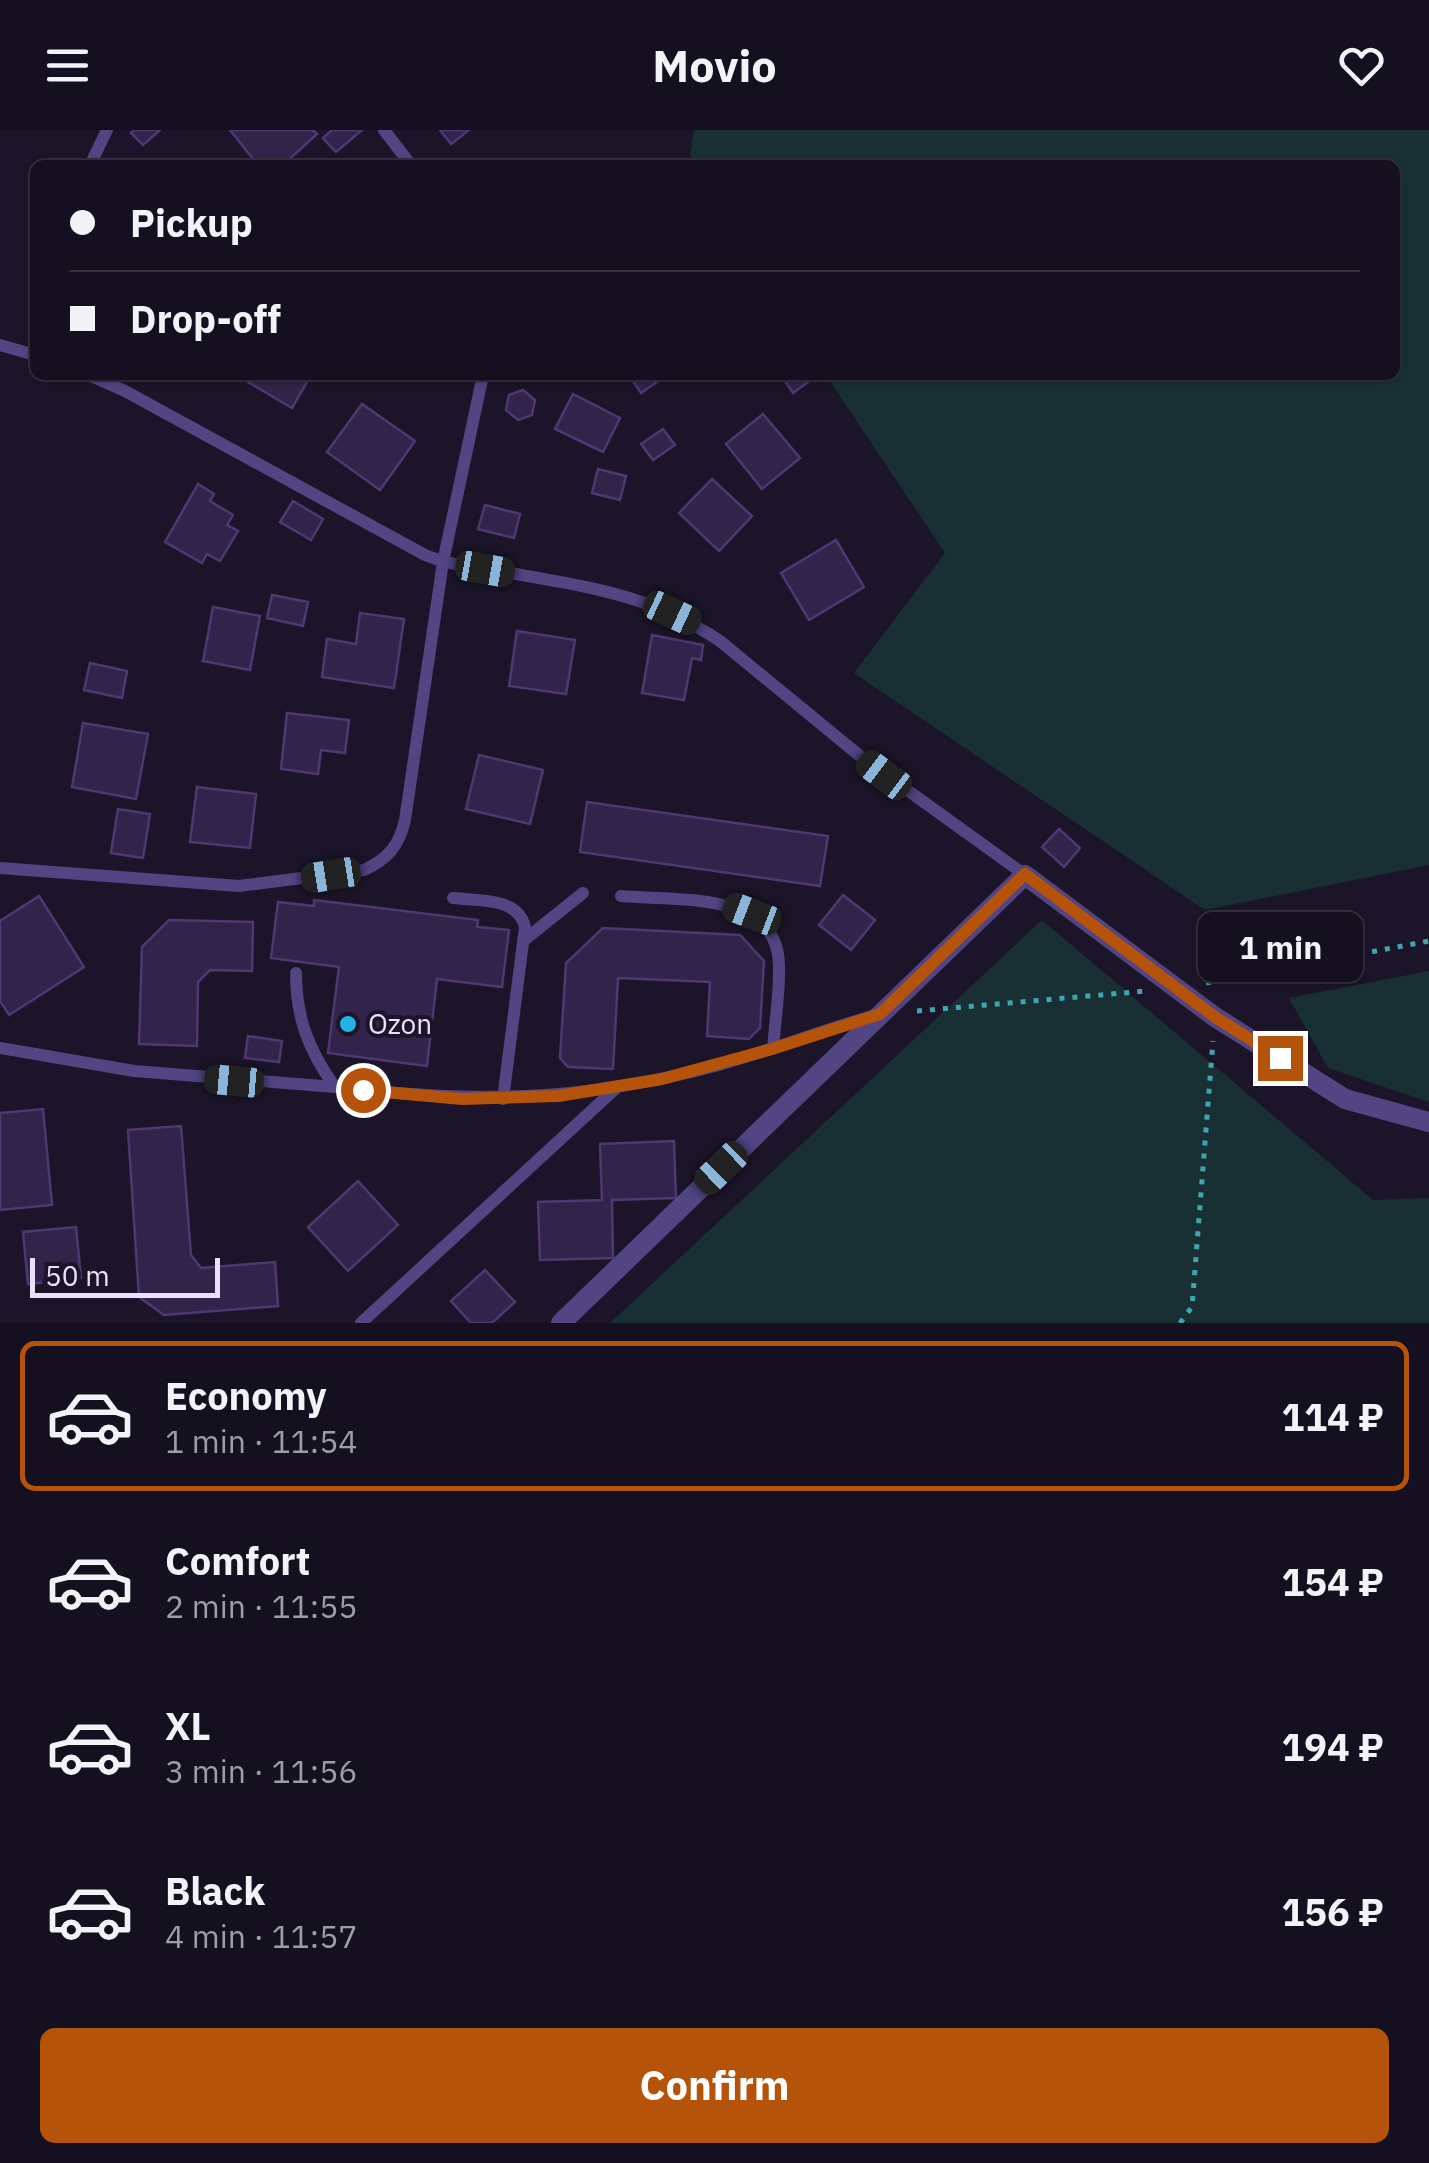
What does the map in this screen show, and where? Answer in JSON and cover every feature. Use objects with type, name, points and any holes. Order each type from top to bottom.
[{"type":"street","points":[[561,1323],[1025,874],[1215,1017],[1344,1099],[1429,1122]]},
{"type":"lane","points":[[93,160],[108,130]]},
{"type":"lane","points":[[384,130],[407,160]]},
{"type":"lane","points":[[0,344],[30,353]]},
{"type":"lane","points":[[100,380],[442,562],[624,594],[693,623],[909,794],[1025,874]]},
{"type":"lane","points":[[0,868],[239,886],[364,870],[383,861],[401,836],[442,562],[482,380]]},
{"type":"lane","points":[[523,941],[583,894]]},
{"type":"lane","points":[[621,896],[730,905],[763,923],[777,948],[780,964],[772,1049]]},
{"type":"lane","points":[[453,898],[507,904],[517,910],[525,927],[503,1099]]},
{"type":"lane","points":[[296,973],[299,1017],[306,1040],[334,1088]]},
{"type":"lane","points":[[0,1048],[134,1071],[420,1097],[503,1099],[617,1087],[712,1067],[880,1014]]},
{"type":"lane","points":[[361,1323],[617,1087]]},
{"type":"path","points":[[1180,1323],[1192,1307],[1215,1017]]},
{"type":"green space","points":[[694,130],[1429,130],[1429,865],[1205,910],[854,673],[945,553],[829,380],[1400,380],[1400,160],[690,160]]},
{"type":"green space","points":[[1042,920],[1373,1200],[1429,1198],[1429,1323],[610,1323]]},
{"type":"green space","points":[[1429,971],[1429,1102],[1328,1068],[1289,998]]},
{"type":"building","points":[[160,130],[143,145],[131,133]]},
{"type":"building","points":[[230,130],[313,130],[317,134],[288,160],[254,160]]},
{"type":"building","points":[[332,130],[362,130],[336,152],[323,138]]},
{"type":"building","points":[[440,130],[469,130],[451,144]]},
{"type":"building","points":[[244,380],[308,380],[292,408]]},
{"type":"building","points":[[632,380],[660,380],[641,393]]},
{"type":"building","points":[[784,380],[811,380],[793,393]]},
{"type":"building","points":[[523,390],[535,400],[532,415],[518,420],[506,410],[509,395]]},
{"type":"building","points":[[573,394],[620,418],[603,452],[555,429]]},
{"type":"building","points":[[362,404],[415,441],[380,490],[327,452]]},
{"type":"building","points":[[763,414],[800,458],[762,489],[726,444]]},
{"type":"building","points":[[663,429],[675,445],[653,460],[641,444]]},
{"type":"building","points":[[598,469],[626,476],[620,500],[592,493]]},
{"type":"building","points":[[712,479],[752,516],[719,551],[679,513]]},
{"type":"building","points":[[198,484],[214,494],[210,501],[233,515],[227,525],[238,531],[220,561],[207,554],[202,563],[165,542]]},
{"type":"building","points":[[293,501],[323,519],[311,540],[280,522]]},
{"type":"building","points":[[485,505],[520,514],[514,538],[478,529]]},
{"type":"building","points":[[836,540],[864,587],[809,620],[781,573]]},
{"type":"building","points":[[272,595],[308,602],[303,626],[267,618]]},
{"type":"building","points":[[213,607],[260,616],[250,670],[203,661]]},
{"type":"building","points":[[360,613],[404,619],[394,688],[322,677],[327,639],[356,644]]},
{"type":"building","points":[[517,631],[575,640],[566,694],[509,686]]},
{"type":"building","points":[[652,635],[703,645],[701,660],[692,658],[684,700],[642,693]]},
{"type":"building","points":[[90,663],[127,671],[122,698],[84,690]]},
{"type":"building","points":[[287,713],[349,720],[345,753],[321,750],[318,774],[281,769]]},
{"type":"building","points":[[83,723],[148,734],[136,799],[72,787]]},
{"type":"building","points":[[479,755],[543,770],[530,824],[466,809]]},
{"type":"building","points":[[197,787],[256,794],[250,848],[190,842]]},
{"type":"building","points":[[587,802],[828,836],[820,886],[580,852]]},
{"type":"building","points":[[118,809],[150,814],[143,858],[111,853]]},
{"type":"building","points":[[1059,829],[1080,848],[1064,867],[1042,847]]},
{"type":"building","points":[[843,895],[875,920],[851,950],[819,925]]},
{"type":"building","points":[[39,896],[84,967],[9,1015],[0,1001],[0,921]]},
{"type":"building","points":[[314,900],[478,920],[477,927],[509,930],[502,987],[437,979],[427,1066],[328,1053],[339,967],[271,958],[278,902],[314,906]]},
{"type":"building","points":[[169,920],[253,922],[252,971],[210,970],[198,982],[197,1046],[139,1044],[142,947]]},
{"type":"building","points":[[603,928],[740,935],[764,961],[760,1028],[749,1039],[707,1036],[710,982],[618,978],[613,1069],[568,1067],[560,1058],[566,963]]},
{"type":"building","points":[[248,1036],[282,1041],[279,1062],[245,1058]]},
{"type":"building","points":[[43,1109],[52,1205],[0,1210],[0,1113]]},
{"type":"building","points":[[181,1126],[191,1255],[201,1268],[275,1262],[278,1306],[164,1315],[139,1297],[128,1130]]},
{"type":"building","points":[[674,1141],[676,1198],[612,1200],[613,1258],[540,1260],[538,1202],[602,1200],[600,1144]]},
{"type":"building","points":[[358,1181],[398,1225],[348,1271],[308,1227]]},
{"type":"building","points":[[76,1227],[81,1278],[28,1284],[23,1232]]},
{"type":"building","points":[[485,1270],[515,1302],[492,1323],[471,1323],[451,1301]]},
{"type":"place","name":"Ozon","points":[[348,1024]]},
{"type":"route","points":[[363,1090],[462,1099],[594,1092],[712,1067],[880,1014],[1025,874],[1215,1017],[1280,1058]]}]
